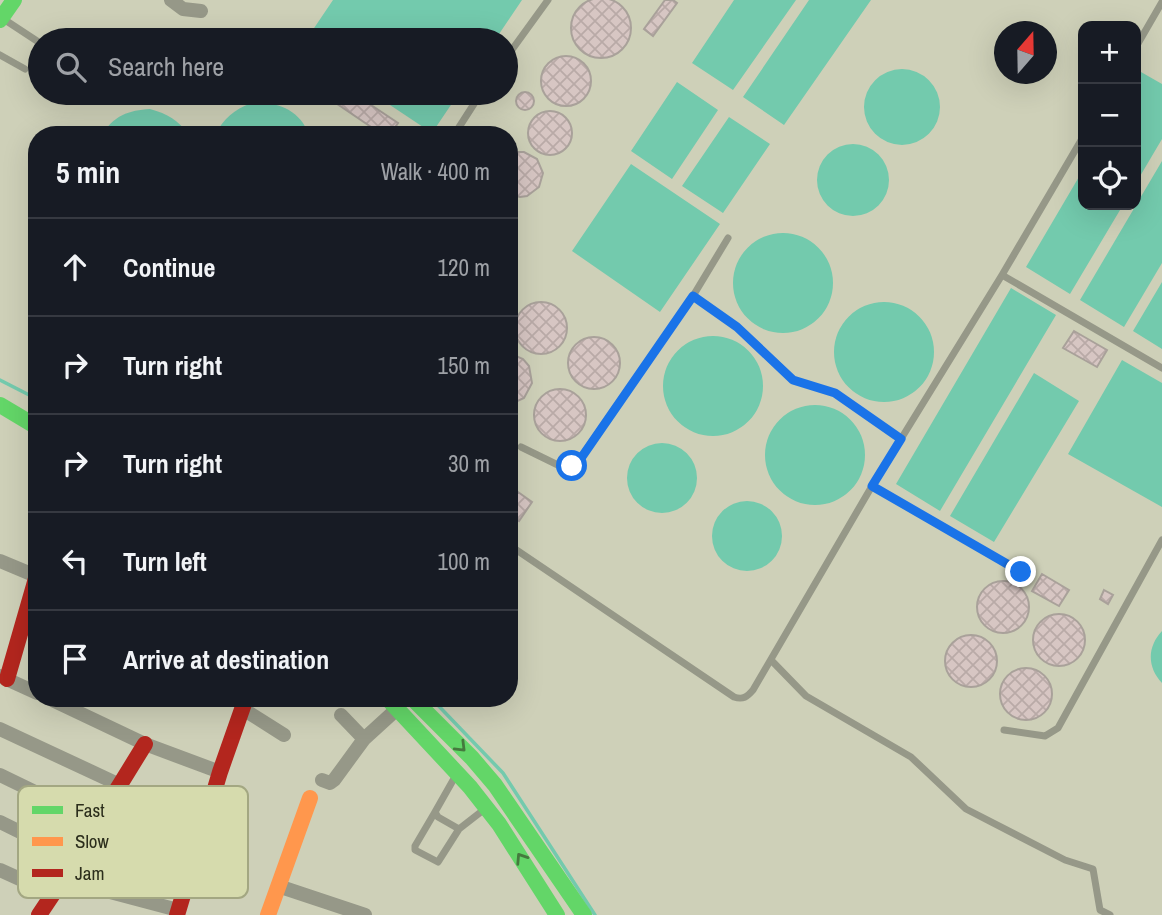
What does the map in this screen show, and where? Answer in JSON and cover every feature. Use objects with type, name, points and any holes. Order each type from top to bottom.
[{"type":"street","points":[[1,19],[14,0]]},
{"type":"street","points":[[171,0],[183,9],[201,11]]},
{"type":"street","points":[[0,405],[28,422]]},
{"type":"street","points":[[0,561],[28,572]]},
{"type":"street","points":[[28,603],[3,677],[28,689]]},
{"type":"street","points":[[67,707],[145,744],[220,772]]},
{"type":"street","points":[[216,786],[243,707]]},
{"type":"street","points":[[248,707],[284,734]]},
{"type":"street","points":[[322,780],[330,783],[334,780],[390,707]]},
{"type":"street","points":[[397,707],[499,824],[558,915]]},
{"type":"street","points":[[421,707],[495,785],[584,915]]},
{"type":"street","points":[[341,715],[364,739]]},
{"type":"street","points":[[0,729],[120,785],[145,744]]},
{"type":"street","points":[[0,775],[23,786]]},
{"type":"street","points":[[268,915],[310,798]]},
{"type":"street","points":[[0,822],[18,831]]},
{"type":"street","points":[[0,870],[18,875]]},
{"type":"street","points":[[278,886],[365,915]]},
{"type":"street","points":[[39,915],[50,898]]},
{"type":"street","points":[[110,898],[177,912]]},
{"type":"lane","points":[[518,41],[548,0]]},
{"type":"lane","points":[[1141,38],[1162,2]]},
{"type":"lane","points":[[1,19],[28,36]]},
{"type":"lane","points":[[0,55],[25,69]]},
{"type":"lane","points":[[460,126],[473,105]]},
{"type":"lane","points":[[518,551],[734,696],[741,699],[748,696],[1078,145]]},
{"type":"lane","points":[[521,447],[562,467],[577,464],[693,296],[728,238]]},
{"type":"lane","points":[[1002,275],[1162,368]]},
{"type":"lane","points":[[693,296],[737,327],[793,380],[835,393],[901,439]]},
{"type":"lane","points":[[872,486],[1021,572]]},
{"type":"lane","points":[[1004,730],[1045,736],[1058,727],[1162,540]]},
{"type":"lane","points":[[771,660],[806,696],[911,757],[966,809],[1065,860],[1093,869],[1100,910],[1110,915]]},
{"type":"lane","points":[[457,773],[415,850],[438,862],[459,829],[486,808]]},
{"type":"lane","points":[[435,812],[438,817],[459,829]]},
{"type":"shaded area","points":[[333,0],[522,0],[503,28],[314,28]]},
{"type":"shaded area","points":[[734,0],[796,0],[733,90],[692,63]]},
{"type":"shaded area","points":[[809,0],[871,0],[784,125],[743,97]]},
{"type":"shaded area","points":[[902,69],[916,72],[929,80],[937,93],[940,107],[937,121],[929,134],[916,142],[902,145],[888,142],[875,134],[867,121],[864,107],[867,93],[875,80],[888,72]]},
{"type":"shaded area","points":[[1141,72],[1162,84],[1162,139],[1141,175]]},
{"type":"shaded area","points":[[677,82],[718,110],[672,179],[631,151]]},
{"type":"shaded area","points":[[247,105],[278,105],[293,113],[305,126],[221,126]]},
{"type":"shaded area","points":[[390,105],[451,105],[437,126],[422,126]]},
{"type":"shaded area","points":[[150,109],[172,118],[182,126],[108,126],[122,115]]},
{"type":"shaded area","points":[[729,117],[770,144],[723,213],[682,186]]},
{"type":"shaded area","points":[[853,144],[867,147],[879,154],[886,166],[889,180],[886,194],[879,206],[867,213],[853,216],[839,213],[827,206],[820,194],[817,180],[820,166],[827,154],[839,147]]},
{"type":"shaded area","points":[[1162,161],[1162,263],[1124,327],[1080,300],[1133,210],[1141,210],[1141,197]]},
{"type":"shaded area","points":[[631,164],[720,224],[660,312],[572,251]]},
{"type":"shaded area","points":[[1078,179],[1078,210],[1120,210],[1070,294],[1026,267]]},
{"type":"shaded area","points":[[783,233],[802,237],[818,248],[829,264],[833,283],[829,302],[818,318],[802,329],[783,333],[764,329],[748,318],[737,302],[733,283],[737,264],[748,248],[764,237]]},
{"type":"shaded area","points":[[1162,282],[1162,349],[1133,331]]},
{"type":"shaded area","points":[[1011,288],[1056,315],[940,511],[896,484]]},
{"type":"shaded area","points":[[884,302],[903,306],[919,317],[930,333],[934,352],[930,371],[919,387],[903,398],[884,402],[865,398],[849,387],[838,371],[834,352],[838,333],[849,317],[865,306]]},
{"type":"shaded area","points":[[713,336],[732,340],[748,351],[759,367],[763,386],[759,405],[748,421],[732,432],[713,436],[694,432],[678,421],[667,405],[663,386],[667,367],[678,351],[694,340]]},
{"type":"shaded area","points":[[1122,360],[1162,383],[1162,507],[1068,454]]},
{"type":"shaded area","points":[[1034,373],[1079,401],[994,542],[950,516]]},
{"type":"shaded area","points":[[815,405],[834,409],[850,420],[861,436],[865,455],[861,474],[850,490],[834,501],[815,505],[796,501],[780,490],[769,474],[765,455],[769,436],[780,420],[796,409]]},
{"type":"shaded area","points":[[662,443],[687,453],[697,478],[687,503],[662,513],[637,503],[627,478],[637,453]]},
{"type":"shaded area","points":[[740,501],[754,501],[767,507],[776,516],[782,536],[780,549],[772,561],[754,571],[740,571],[727,565],[718,556],[712,543],[712,529],[718,516],[727,507]]},
{"type":"shaded area","points":[[1162,631],[1162,683],[1151,664],[1151,650]]},
{"type":"building","points":[[592,-1],[613,0],[626,11],[631,22],[631,34],[626,45],[607,58],[595,58],[584,53],[571,34],[571,22],[576,11]]},
{"type":"building","points":[[665,0],[677,3],[653,36],[644,29]]},
{"type":"building","points":[[566,56],[584,63],[591,81],[584,99],[566,106],[548,99],[541,81],[548,63]]},
{"type":"building","points":[[522,93],[528,93],[533,98],[533,104],[528,109],[522,109],[518,105],[518,96]]},
{"type":"building","points":[[339,105],[371,105],[398,123],[396,126],[370,126]]},
{"type":"building","points":[[550,111],[559,112],[566,117],[571,124],[571,142],[566,149],[559,154],[550,155],[541,154],[534,149],[529,142],[528,133],[529,124],[534,117],[541,112]]},
{"type":"building","points":[[518,152],[524,152],[537,159],[543,173],[539,187],[527,196],[520,197]]},
{"type":"building","points":[[541,302],[551,304],[560,309],[567,328],[560,347],[541,354],[522,347],[518,340],[518,316],[522,309]]},
{"type":"building","points":[[1074,331],[1107,350],[1097,367],[1063,348]]},
{"type":"building","points":[[594,337],[613,344],[620,363],[613,382],[594,389],[575,382],[568,363],[575,344]]},
{"type":"building","points":[[518,357],[529,366],[532,383],[524,398],[518,401]]},
{"type":"building","points":[[560,389],[579,396],[586,415],[579,434],[560,441],[541,434],[534,415],[541,396]]},
{"type":"building","points":[[518,492],[532,502],[518,520]]},
{"type":"building","points":[[1042,574],[1069,590],[1059,606],[1032,591]]},
{"type":"building","points":[[1003,581],[1022,588],[1029,607],[1022,626],[1003,633],[984,626],[977,607],[984,588]]},
{"type":"building","points":[[1104,590],[1113,595],[1108,604],[1100,599]]},
{"type":"building","points":[[1059,614],[1078,621],[1085,640],[1078,659],[1059,666],[1040,659],[1033,640],[1040,621]]},
{"type":"building","points":[[971,635],[990,642],[997,661],[990,680],[971,687],[952,680],[945,661],[952,642]]},
{"type":"building","points":[[1026,668],[1045,675],[1052,694],[1045,713],[1026,720],[1007,713],[1000,694],[1007,675]]},
{"type":"waterway","points":[[0,380],[28,394]]},
{"type":"waterway","points":[[440,707],[503,773],[595,915]]},
{"type":"traffic: fast","points":[[0,20],[14,0]]},
{"type":"traffic: fast","points":[[0,405],[28,422]]},
{"type":"traffic: fast","points":[[395,707],[470,787],[499,824],[557,915]]},
{"type":"traffic: fast","points":[[421,707],[495,785],[584,915]]},
{"type":"traffic: slow","points":[[268,915],[310,798]]},
{"type":"traffic: jam","points":[[7,679],[28,606]]},
{"type":"traffic: jam","points":[[216,786],[243,707]]},
{"type":"traffic: jam","points":[[119,786],[145,744]]},
{"type":"traffic: jam","points":[[39,915],[50,898]]},
{"type":"traffic: jam","points":[[177,915],[182,898]]},
{"type":"route","points":[[572,466],[577,464],[693,296],[737,327],[793,380],[835,393],[901,439],[872,486],[1021,572]]}]
